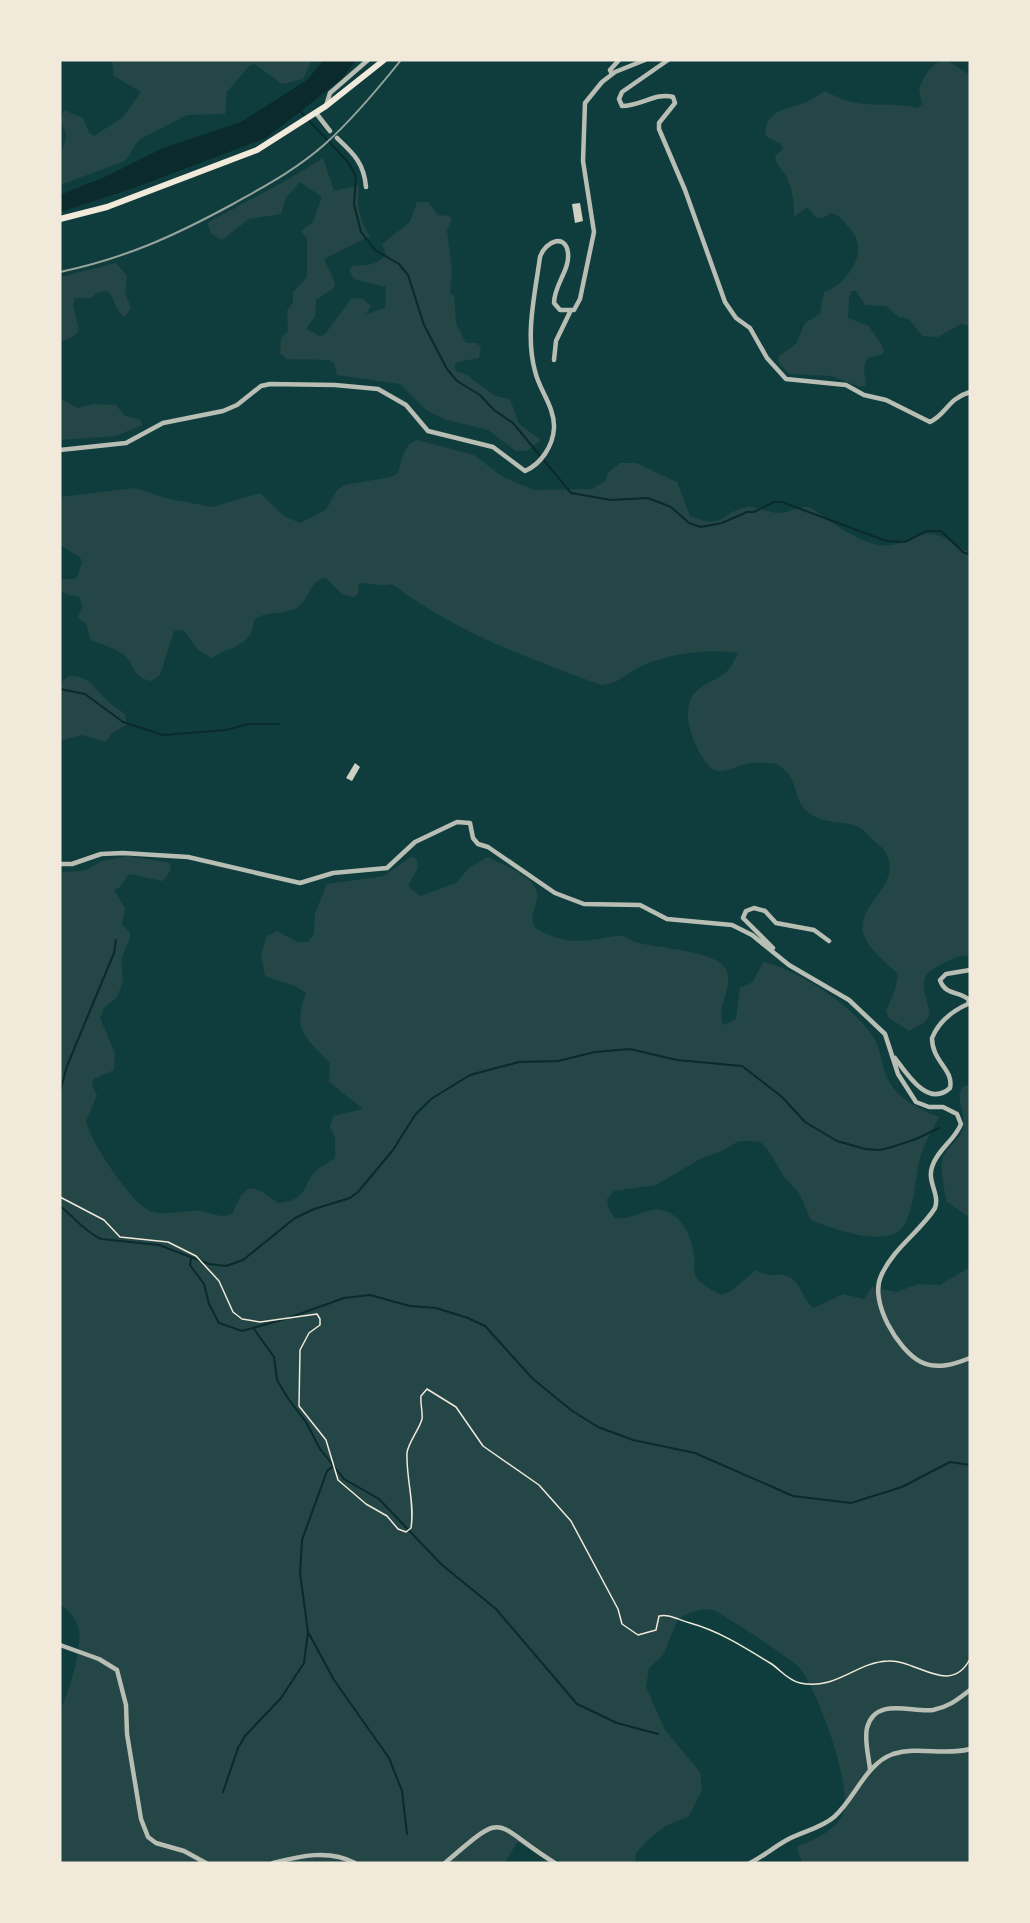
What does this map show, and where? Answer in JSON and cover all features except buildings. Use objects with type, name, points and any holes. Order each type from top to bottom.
[{"type":"main road","points":[[60,219],[107,207],[239,158],[271,143],[326,106],[384,60]]},
{"type":"street","points":[[326,106],[330,93],[368,60]]},
{"type":"street","points":[[612,74],[610,70],[619,60]]},
{"type":"street","points":[[554,360],[556,341],[570,312],[574,310],[580,299],[594,242],[593,218],[583,161],[585,103],[612,74],[645,60]]},
{"type":"street","points":[[668,60],[622,92],[619,99],[622,106],[633,106],[660,96],[674,97],[675,103],[659,123],[659,129],[685,190],[724,302],[736,318],[750,328],[767,358],[786,379],[846,385],[864,395],[886,400],[930,422],[937,419],[946,405],[970,392]]},
{"type":"street","points":[[315,113],[330,131]]},
{"type":"street","points":[[337,138],[360,159],[364,168],[366,187]]},
{"type":"street","points":[[60,450],[126,443],[156,426],[223,411],[237,405],[261,386],[288,383],[378,389],[406,405],[428,431],[494,447],[525,471],[537,465],[551,441],[554,426],[535,371],[531,320],[540,257],[543,248],[550,242],[561,244],[568,251],[554,303],[560,310],[570,312]]},
{"type":"street","points":[[60,864],[72,864],[101,854],[188,856],[300,883],[333,873],[387,868],[415,842],[457,822],[470,822],[473,838],[478,844],[488,847],[555,893],[584,904],[634,904],[667,919],[732,925],[752,935],[789,965],[849,1000],[885,1034],[898,1074],[916,1102],[953,1110],[961,1124],[932,1167],[930,1180],[938,1201],[935,1208],[902,1244],[880,1277],[880,1303],[896,1338],[920,1362],[936,1366],[951,1365],[970,1358]]},
{"type":"street","points":[[776,953],[768,940],[743,918],[746,911],[754,908],[765,911],[776,923],[814,930],[829,941]]},
{"type":"street","points":[[893,1055],[916,1086],[924,1091],[939,1093],[950,1088],[949,1074],[936,1058],[932,1038],[941,1023],[969,1001],[967,996],[949,992],[940,981],[946,974],[970,970]]},
{"type":"street","points":[[60,1645],[99,1659],[117,1670],[126,1705],[127,1734],[141,1819],[148,1837],[156,1843],[184,1851],[206,1863]]},
{"type":"street","points":[[870,1770],[866,1730],[869,1720],[881,1710],[895,1707],[932,1710],[948,1706],[970,1690]]},
{"type":"street","points":[[750,1863],[784,1841],[832,1818],[849,1802],[870,1770],[883,1759],[907,1751],[956,1752],[970,1749]]},
{"type":"street","points":[[445,1863],[471,1839],[492,1826],[501,1826],[513,1832],[555,1863]]},
{"type":"street","points":[[273,1863],[304,1856],[331,1855],[355,1863]]},
{"type":"path","points":[[60,1197],[104,1220],[120,1237],[168,1242],[196,1256],[219,1281],[233,1312],[242,1319],[260,1322],[317,1314],[320,1325],[309,1333],[300,1350],[299,1406],[326,1440],[338,1480],[366,1504],[387,1516],[398,1529],[407,1531],[411,1528],[413,1503],[409,1492],[407,1451],[418,1433],[423,1416],[421,1396],[427,1389],[456,1407],[483,1446],[505,1464],[529,1478],[571,1521],[618,1609],[622,1624],[638,1635],[656,1630],[659,1616],[670,1615],[724,1634],[784,1675],[801,1683],[841,1680],[863,1667],[889,1661],[934,1676],[956,1674],[966,1666],[970,1659]]},
{"type":"shaded area","points":[[112,60],[312,60],[303,79],[282,84],[255,64],[250,65],[227,92],[225,114],[187,115],[140,139],[125,161],[60,185],[59,157],[66,134],[60,122],[64,110],[83,118],[89,133],[94,136],[123,117],[141,92],[114,76]]},
{"type":"shaded area","points":[[324,60],[356,60],[342,79],[266,138],[131,189],[60,212],[60,195],[107,176],[163,148],[241,122],[307,80]]},
{"type":"shaded area","points":[[946,60],[970,75],[970,326],[961,324],[938,337],[922,336],[909,319],[899,317],[886,306],[865,305],[856,291],[852,291],[849,297],[848,318],[869,326],[884,349],[883,354],[867,358],[864,369],[866,385],[861,387],[831,376],[789,374],[778,362],[779,356],[796,344],[805,323],[820,314],[824,292],[838,285],[850,272],[858,248],[854,234],[836,215],[831,213],[817,218],[807,207],[794,217],[791,188],[775,156],[783,149],[781,144],[767,137],[765,132],[770,119],[779,112],[807,102],[825,91],[852,102],[918,108],[922,104],[919,88],[926,74],[936,64]]},
{"type":"shaded area","points":[[323,158],[334,191],[359,185],[359,212],[370,236],[324,259],[335,283],[334,288],[316,300],[315,316],[306,329],[320,336],[325,334],[352,298],[363,299],[371,306],[366,314],[385,308],[386,287],[354,279],[349,270],[352,266],[371,264],[383,258],[386,254],[382,244],[410,222],[417,202],[428,202],[438,215],[449,216],[452,220],[447,230],[452,270],[450,293],[454,296],[456,323],[466,343],[477,343],[481,347],[479,358],[457,362],[454,367],[456,371],[467,375],[495,396],[510,399],[519,424],[541,440],[527,451],[516,451],[488,430],[447,420],[426,410],[400,384],[337,375],[334,363],[329,360],[286,359],[280,353],[281,338],[288,331],[287,311],[293,302],[293,292],[307,277],[307,239],[301,231],[313,222],[322,197],[300,182],[286,198],[281,214],[249,219],[222,240],[212,234],[207,223]]},
{"type":"shaded area","points":[[116,263],[127,276],[125,293],[131,308],[125,317],[119,311],[112,296],[106,291],[96,293],[92,298],[75,298],[73,304],[79,331],[71,338],[60,342],[60,277]]},
{"type":"shaded area","points":[[60,398],[78,408],[94,404],[116,405],[125,416],[140,420],[142,425],[116,436],[60,440]]},
{"type":"shaded area","points":[[417,440],[474,455],[503,477],[534,490],[592,489],[605,481],[608,473],[620,463],[636,463],[677,482],[690,516],[701,520],[716,521],[748,507],[781,513],[809,507],[849,533],[871,543],[893,545],[920,535],[932,534],[970,552],[970,956],[961,956],[937,966],[926,976],[924,987],[930,1014],[925,1022],[909,1031],[889,1018],[886,1011],[895,990],[898,974],[873,950],[863,932],[866,912],[889,875],[890,864],[884,850],[861,828],[823,820],[809,813],[800,802],[793,782],[785,770],[778,765],[751,763],[717,771],[710,767],[695,743],[688,719],[692,697],[700,688],[728,670],[738,653],[712,651],[671,656],[646,664],[616,681],[601,685],[520,654],[466,630],[392,584],[359,583],[358,594],[353,597],[342,594],[326,578],[316,582],[298,607],[259,617],[254,620],[245,641],[211,658],[197,649],[184,630],[174,631],[160,675],[151,681],[140,677],[123,654],[91,640],[86,624],[78,617],[82,607],[80,597],[68,595],[60,590],[60,579],[76,579],[82,563],[80,557],[60,545],[60,497],[135,488],[169,499],[213,507],[260,493],[284,516],[300,523],[326,510],[337,490],[344,485],[391,477],[398,473],[406,449]]},
{"type":"shaded area","points":[[69,676],[83,678],[92,684],[111,704],[125,714],[127,725],[113,732],[106,742],[82,735],[60,741],[60,683]]},
{"type":"shaded area","points":[[129,856],[170,863],[171,868],[162,881],[129,874],[120,887],[114,890],[125,908],[122,924],[130,933],[130,939],[121,959],[123,981],[117,997],[104,1008],[100,1018],[115,1053],[114,1070],[94,1079],[92,1085],[97,1095],[86,1121],[95,1142],[122,1184],[142,1206],[156,1213],[195,1211],[220,1216],[232,1214],[241,1195],[250,1188],[261,1191],[278,1203],[288,1201],[300,1195],[313,1174],[335,1158],[335,1137],[330,1127],[333,1116],[363,1109],[329,1082],[330,1063],[303,1032],[300,1016],[306,993],[297,987],[265,976],[261,955],[267,936],[277,931],[297,942],[308,942],[314,934],[315,913],[327,884],[384,876],[411,857],[416,858],[418,868],[408,886],[420,896],[456,883],[469,868],[488,857],[519,873],[533,885],[537,891],[533,916],[534,927],[550,935],[565,940],[581,941],[622,936],[639,943],[699,954],[720,962],[728,975],[721,1010],[723,1025],[736,1019],[740,988],[753,982],[763,962],[809,981],[841,1003],[866,1028],[875,1040],[892,1087],[910,1103],[939,1117],[921,1155],[913,1201],[907,1219],[903,1227],[895,1233],[872,1237],[858,1235],[811,1220],[799,1193],[785,1178],[768,1150],[760,1142],[739,1141],[720,1152],[700,1159],[656,1185],[614,1191],[607,1199],[609,1210],[615,1218],[627,1218],[650,1210],[661,1210],[680,1221],[691,1241],[694,1273],[699,1281],[721,1295],[731,1291],[756,1270],[770,1275],[789,1277],[814,1308],[843,1294],[864,1299],[872,1287],[897,1292],[918,1284],[940,1285],[970,1267],[970,1863],[802,1863],[797,1847],[834,1827],[842,1816],[845,1803],[839,1764],[825,1719],[808,1680],[800,1668],[719,1613],[703,1609],[678,1619],[663,1655],[649,1668],[646,1687],[665,1730],[700,1772],[702,1790],[689,1816],[664,1827],[649,1839],[636,1853],[635,1863],[563,1863],[517,1842],[505,1863],[60,1863],[60,1711],[75,1669],[79,1635],[75,1619],[60,1604],[60,872],[84,871],[102,861]]},
{"type":"shaded area","points":[[970,1084],[970,1218],[946,1201],[942,1160],[963,1128],[964,1118],[960,1092],[962,1087]]},
{"type":"waterway","points":[[300,111],[348,162],[356,176],[354,204],[361,232],[375,250],[399,264],[408,275],[424,325],[447,369],[457,381],[480,395],[494,410],[513,423],[571,493],[611,500],[648,498],[671,507],[689,523],[701,527],[722,523],[774,502],[782,502],[886,541],[905,542],[926,531],[941,531],[964,553],[970,554]]},
{"type":"waterway","points":[[60,689],[85,694],[123,722],[163,735],[226,730],[248,724],[279,724]]},
{"type":"waterway","points":[[60,1092],[67,1066],[114,953],[116,940]]},
{"type":"waterway","points":[[60,1206],[84,1228],[101,1239],[159,1245],[209,1264],[226,1266],[243,1260],[295,1218],[314,1209],[350,1198],[358,1192],[393,1150],[415,1115],[431,1099],[470,1075],[519,1062],[558,1061],[595,1052],[630,1049],[677,1060],[742,1066],[782,1097],[805,1122],[837,1141],[865,1149],[880,1150],[892,1147],[939,1128]]},
{"type":"waterway","points":[[191,1258],[190,1265],[204,1284],[209,1304],[219,1323],[242,1331],[285,1319]]},
{"type":"waterway","points":[[291,1317],[344,1298],[370,1295],[410,1306],[436,1308],[468,1318],[485,1326],[533,1379],[571,1410],[598,1427],[633,1440],[695,1453],[793,1496],[851,1503],[902,1487],[950,1462],[970,1465]]},
{"type":"waterway","points":[[254,1329],[274,1357],[277,1380],[287,1397],[306,1422],[320,1449],[344,1479],[379,1499],[441,1564],[496,1609],[577,1704],[617,1723],[658,1734]]},
{"type":"waterway","points":[[333,1466],[327,1471],[302,1540],[300,1573],[308,1632],[334,1680],[389,1758],[402,1791],[407,1834]]},
{"type":"waterway","points":[[223,1792],[238,1748],[245,1736],[281,1698],[304,1663],[308,1632]]},
{"type":"railway","points":[[60,272],[107,260],[170,236],[281,177],[335,134],[401,60]]}]
